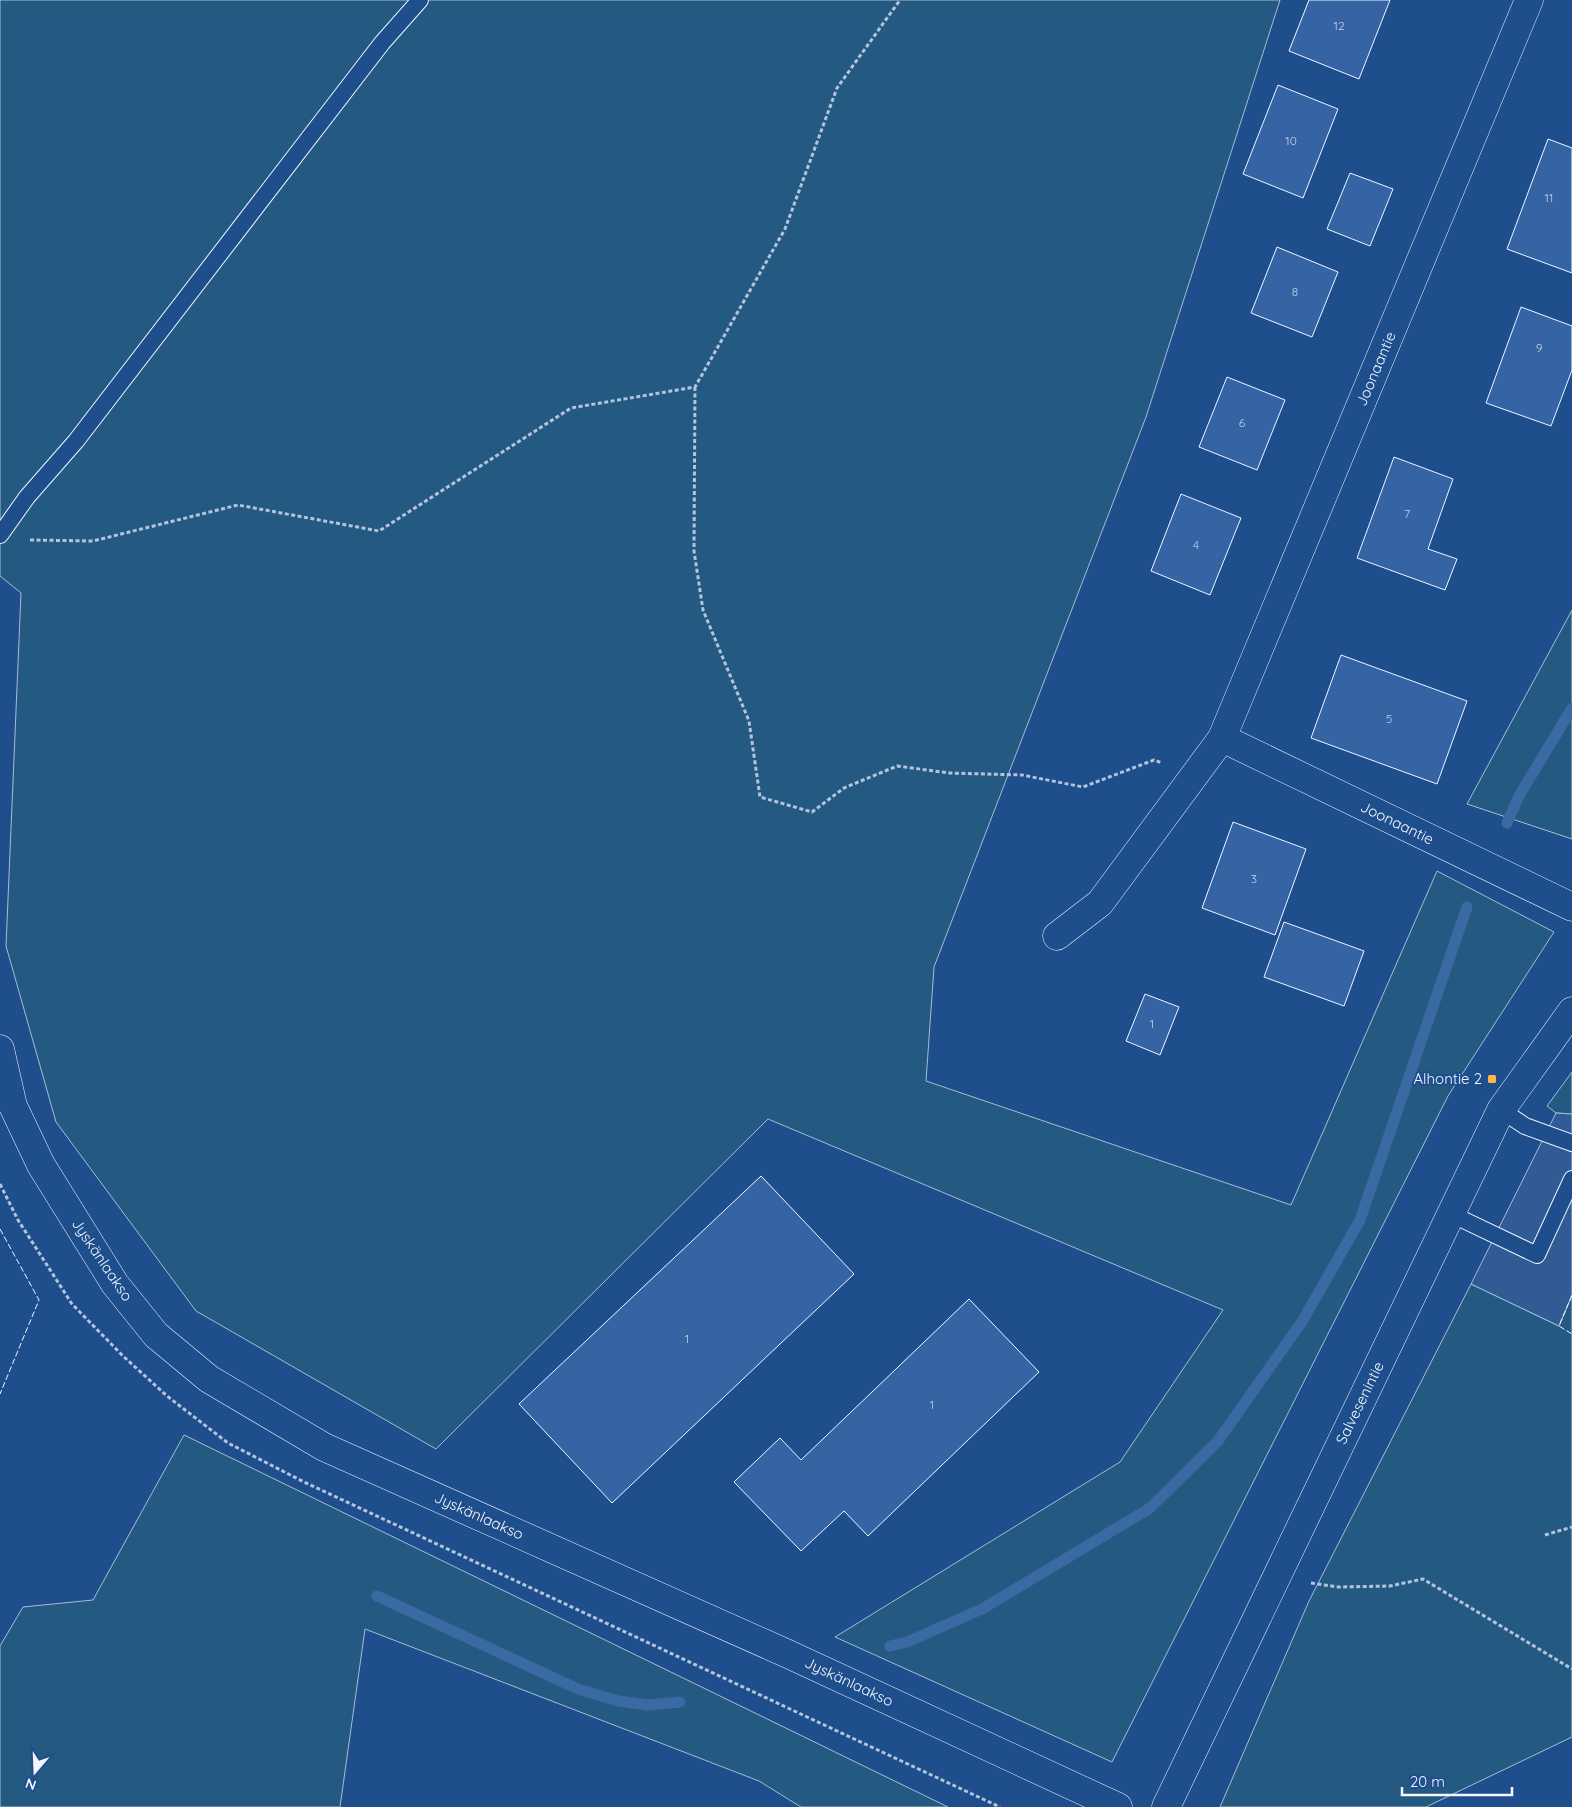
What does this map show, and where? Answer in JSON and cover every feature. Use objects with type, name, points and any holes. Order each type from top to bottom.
[{"type":"street","name":"Joonaantie","points":[[1057,936],[1100,903],[1222,738],[1529,0]]},
{"type":"street","name":"Joonaantie","points":[[1222,738],[1572,907]]},
{"type":"street","name":"Salvesenintie","points":[[1166,1807],[1501,1110],[1572,1011]]},
{"type":"street","name":"Jyskänlaakso","points":[[0,1049],[13,1106],[41,1165],[114,1284],[156,1335],[209,1379],[324,1447],[788,1654],[1118,1807]]},
{"type":"lane","points":[[0,535],[27,497],[82,434],[382,43],[420,0]]},
{"type":"lane","points":[[1501,1110],[1525,1126],[1572,1143]]},
{"type":"lane","points":[[1451,1214],[1537,1255],[1572,1179]]},
{"type":"path","points":[[900,0],[837,88],[785,230],[694,387],[694,551],[703,610],[749,721],[760,798],[812,812],[844,788],[897,766],[949,773],[1022,775],[1082,787],[1154,760],[1193,778]]},
{"type":"path","points":[[28,540],[93,541],[238,505],[379,531],[571,408],[694,387]]},
{"type":"path","points":[[1545,1534],[1572,1527]]},
{"type":"path","points":[[1302,1582],[1338,1587],[1390,1586],[1423,1579],[1572,1669]]},
{"type":"shaded area","points":[[0,0],[1280,0],[1146,417],[934,967],[926,1081],[1291,1205],[1437,871],[1554,932],[1448,1096],[1112,1762],[835,1637],[1120,1462],[1223,1310],[768,1119],[436,1449],[196,1311],[56,1122],[6,946],[21,593],[0,576]]},
{"type":"shaded area","points":[[1572,610],[1572,839],[1467,804]]},
{"type":"shaded area","points":[[1572,1072],[1572,1114],[1556,1113],[1547,1106]]},
{"type":"shaded area","points":[[1556,1113],[1572,1114],[1572,1295],[1559,1326],[1471,1284]]},
{"type":"shaded area","points":[[1471,1284],[1559,1326],[1572,1295],[1572,1737],[1426,1807],[1220,1807],[1309,1601]]},
{"type":"shaded area","points":[[184,1435],[948,1807],[801,1807],[759,1781],[365,1629],[340,1807],[0,1807],[0,1646],[23,1607],[93,1600]]},
{"type":"building","points":[[1309,0],[1390,0],[1359,79],[1289,51]]},
{"type":"building","points":[[1278,85],[1338,109],[1303,198],[1243,174]]},
{"type":"building","points":[[1548,139],[1572,148],[1572,273],[1507,249]]},
{"type":"building","points":[[1350,173],[1393,189],[1370,246],[1327,229]]},
{"type":"building","points":[[1277,247],[1338,272],[1312,337],[1251,313]]},
{"type":"building","points":[[1521,307],[1572,326],[1572,370],[1551,426],[1486,403]]},
{"type":"building","points":[[1227,377],[1285,400],[1257,470],[1199,447]]},
{"type":"building","points":[[1394,457],[1453,479],[1428,549],[1457,559],[1445,590],[1357,558]]},
{"type":"building","points":[[1181,494],[1241,518],[1210,595],[1151,571]]},
{"type":"building","points":[[1341,655],[1467,701],[1437,784],[1311,738]]},
{"type":"building","points":[[1233,822],[1306,849],[1275,935],[1202,908]]},
{"type":"building","points":[[1284,922],[1364,951],[1344,1006],[1264,977]]},
{"type":"building","points":[[1145,994],[1179,1007],[1160,1055],[1126,1041]]},
{"type":"building","points":[[761,1176],[854,1274],[612,1503],[519,1404]]},
{"type":"building","points":[[969,1299],[1039,1372],[868,1536],[844,1511],[801,1551],[734,1482],[780,1438],[801,1460]]},
{"type":"waterway","points":[[1507,823],[1519,796],[1572,708]]},
{"type":"waterway","points":[[890,1646],[907,1642],[982,1609],[1150,1508],[1218,1441],[1303,1320],[1360,1220],[1467,907]]},
{"type":"waterway","points":[[377,1596],[578,1689],[618,1701],[648,1705],[680,1702]]},
{"type":"fence","points":[[0,1229],[39,1300],[0,1394]]},
{"type":"fence","points":[[1572,1295],[1559,1326],[1572,1334]]},
{"type":"place","name":"Alhontie 2","points":[[1492,1079]]}]
